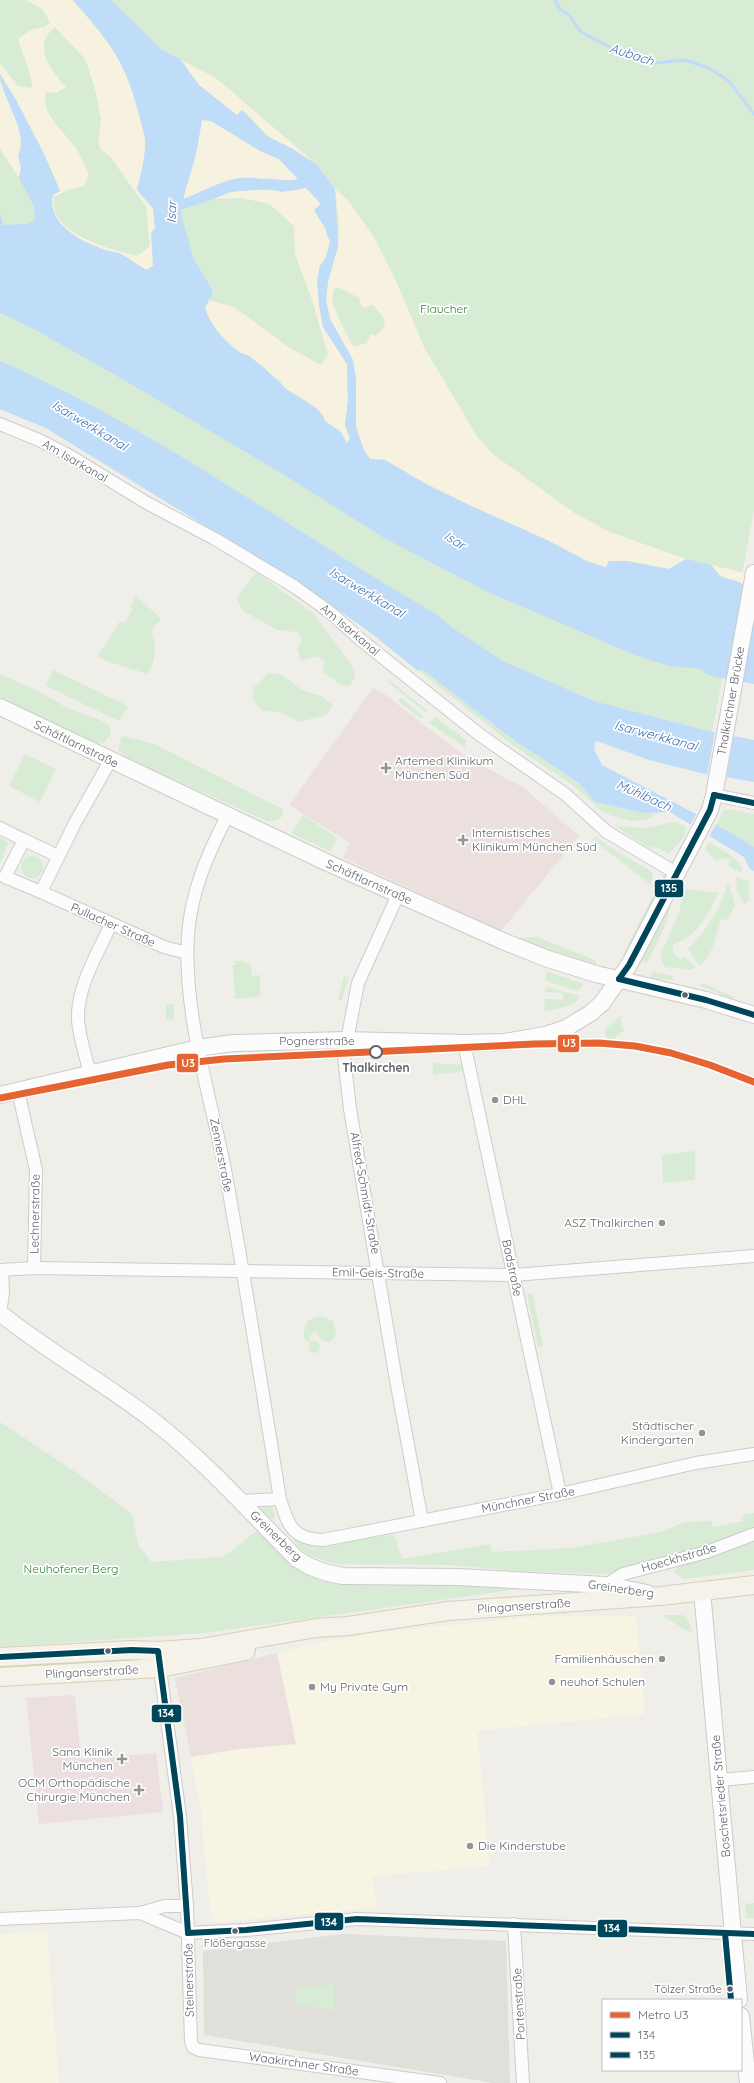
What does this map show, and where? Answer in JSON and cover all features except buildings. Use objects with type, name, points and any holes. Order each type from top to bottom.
[{"type":"main road","name":"Plinganserstraße","points":[[0,1677],[159,1660],[201,1648],[316,1628],[348,1626],[448,1611],[665,1596],[754,1585]]},
{"type":"main road","name":"Plinganserstraße","points":[[0,1656],[132,1650],[159,1660]]},
{"type":"street","name":"Am Isarkanal","points":[[0,424],[42,441],[70,456],[152,506],[215,539],[295,587],[331,613],[361,640],[480,735],[565,794],[607,832],[676,873]]},
{"type":"street","name":"Thalkirchner Brücke","points":[[676,873],[695,837],[713,796],[754,573]]},
{"type":"street","name":"Schäftlarnstraße","points":[[0,707],[227,816],[398,895],[505,942],[548,959],[619,979],[706,1000],[754,1015]]},
{"type":"street","points":[[41,892],[58,856],[110,761]]},
{"type":"street","points":[[713,796],[754,803]]},
{"type":"street","name":"Zennerstraße","points":[[227,816],[200,874],[190,919],[187,953],[198,1048],[224,1169],[280,1499],[287,1520],[292,1529],[301,1536]]},
{"type":"street","points":[[0,828],[58,856]]},
{"type":"street","points":[[3,882],[24,840]]},
{"type":"street","name":"Pognerstraße","points":[[0,1095],[198,1048],[233,1043],[346,1040],[464,1043],[523,1039],[545,1035],[566,1028],[591,1013],[602,1003],[629,965],[676,873]]},
{"type":"street","name":"Pullacher Straße","points":[[3,882],[41,892],[164,948],[187,953]]},
{"type":"street","name":"Alfred-Schmidt-Straße","points":[[398,895],[360,976],[352,1006],[344,1056],[348,1093],[378,1273],[422,1521]]},
{"type":"street","points":[[90,1074],[79,1029],[79,1007],[85,983],[111,924]]},
{"type":"street","name":"Badstraße","points":[[464,1043],[560,1494]]},
{"type":"street","name":"Lechnerstraße","points":[[18,1091],[36,1170],[34,1268]]},
{"type":"street","name":"Emil-Geis-Straße","points":[[0,1313],[3,1293],[1,1270],[34,1268],[514,1275],[619,1268],[754,1256]]},
{"type":"street","name":"Greinerberg","points":[[0,1313],[20,1329],[90,1375],[156,1423],[192,1454],[297,1559],[325,1573],[343,1576],[458,1577],[606,1584],[665,1596]]},
{"type":"street","name":"Münchner Straße","points":[[301,1536],[312,1540],[323,1540],[560,1494],[696,1463],[754,1454]]},
{"type":"street","points":[[240,1501],[280,1499]]},
{"type":"street","name":"Hoeckhstraße","points":[[606,1584],[623,1574],[707,1552],[754,1534]]},
{"type":"street","name":"Boschetsrieder Straße","points":[[702,1592],[739,1999]]},
{"type":"street","name":"Steinerstraße","points":[[159,1660],[173,1756],[187,1906],[191,2042],[193,2046]]},
{"type":"street","points":[[720,1780],[754,1776]]},
{"type":"street","points":[[0,1920],[140,1912],[165,1906],[187,1906]]},
{"type":"street","points":[[140,1912],[188,1933],[246,1930],[357,1919],[733,1932],[754,1934]]},
{"type":"street","name":"Portenstraße","points":[[514,1924],[523,2083]]},
{"type":"street","points":[[742,2026],[748,2083]]},
{"type":"street","name":"Waakirchner Straße","points":[[193,2046],[199,2050],[440,2083]]},
{"type":"shaded area","name":"Internistisches Klinikum München Süd","points":[[373,688],[383,693],[463,755],[524,788],[579,836],[501,931],[343,858],[350,843],[289,805]]},
{"type":"shaded area","points":[[543,1616],[636,1616],[645,1714],[477,1731],[490,1866],[373,1876],[376,1908],[215,1922],[210,1912],[201,1813],[191,1757],[240,1749],[296,1744],[277,1653],[316,1643],[383,1632]]},
{"type":"shaded area","points":[[277,1653],[296,1744],[240,1749],[191,1757],[175,1678]]},
{"type":"shaded area","name":"Sana Klinik München","points":[[75,1695],[81,1759],[156,1753],[163,1812],[39,1824],[26,1698]]},
{"type":"shaded area","points":[[47,1932],[59,2083],[0,2083],[0,1934]]},
{"type":"shaded area","points":[[344,1934],[506,1941],[510,2083],[493,2083],[204,2035],[203,1951]]},
{"type":"green space","name":"Flaucher","points":[[0,0],[754,0],[754,510],[712,732],[594,701],[503,661],[453,628],[485,718],[515,741],[578,782],[595,802],[644,813],[658,813],[648,819],[632,821],[612,816],[599,809],[574,786],[514,746],[371,633],[313,592],[46,428],[0,409]]},
{"type":"green space","points":[[256,572],[314,614],[352,666],[355,676],[350,686],[342,686],[322,671],[325,661],[317,656],[301,661],[297,648],[302,640],[298,632],[277,630],[242,610],[237,598]]},
{"type":"green space","points":[[136,596],[159,617],[160,620],[151,630],[155,652],[148,674],[106,661],[98,656],[120,621],[124,623],[133,609],[130,607]]},
{"type":"green space","points":[[53,670],[128,706],[119,721],[46,686]]},
{"type":"green space","points":[[269,673],[282,675],[302,690],[321,696],[333,705],[326,715],[299,722],[280,712],[263,711],[253,700],[253,688]]},
{"type":"green space","points":[[0,674],[42,693],[69,709],[98,719],[110,726],[111,734],[103,744],[86,740],[60,729],[0,697]]},
{"type":"green space","points":[[389,680],[428,711],[426,713],[388,682]]},
{"type":"green space","points":[[401,698],[424,717],[420,718],[398,701]]},
{"type":"green space","points":[[435,717],[466,740],[465,747],[429,723]]},
{"type":"green space","points":[[122,736],[154,744],[283,809],[281,818],[269,822],[131,760],[118,750]]},
{"type":"green space","points":[[25,754],[56,769],[40,802],[9,786]]},
{"type":"green space","points":[[723,810],[733,810],[754,814],[754,847],[717,825]]},
{"type":"green space","points":[[303,815],[336,837],[337,840],[330,851],[291,833]]},
{"type":"green space","points":[[674,822],[685,826],[685,835],[669,854],[658,848],[648,847],[615,826],[645,828]]},
{"type":"green space","points":[[0,837],[8,843],[0,864]]},
{"type":"green space","points":[[596,837],[614,850],[651,871],[653,876],[650,884],[592,839]]},
{"type":"green space","points":[[709,842],[733,857],[743,870],[740,872],[729,867],[729,859],[719,858],[718,862],[705,850]]},
{"type":"green space","points":[[28,856],[36,856],[43,863],[43,871],[36,878],[28,878],[21,871],[21,863]]},
{"type":"green space","points":[[664,874],[665,880],[626,956],[623,955]]},
{"type":"green space","points":[[736,877],[749,881],[749,900],[744,904],[737,890]]},
{"type":"green space","points":[[728,881],[735,905],[728,919],[721,920],[711,951],[704,962],[699,965],[688,949],[718,910]]},
{"type":"green space","points":[[685,889],[718,893],[711,909],[701,924],[689,936],[673,944],[674,953],[681,959],[684,957],[695,967],[692,970],[665,967],[660,957],[679,912]]},
{"type":"green space","points":[[671,897],[669,913],[659,940],[647,963],[641,961]]},
{"type":"green space","points":[[537,937],[595,960],[597,968],[514,938]]},
{"type":"green space","points":[[235,961],[242,961],[251,965],[252,976],[260,975],[260,995],[258,997],[235,999],[233,965],[235,965]]},
{"type":"green space","points":[[546,971],[584,984],[578,991],[546,981]]},
{"type":"green space","points":[[653,972],[673,976],[672,980],[649,979]]},
{"type":"green space","points":[[344,976],[349,978],[341,1001],[338,1000]]},
{"type":"green space","points":[[702,983],[734,997],[732,999],[701,986]]},
{"type":"green space","points":[[548,987],[580,996],[575,1003],[544,1011],[545,999],[563,1000],[563,993],[545,992],[546,988]]},
{"type":"green space","points":[[166,1004],[174,1004],[174,1019],[166,1020]]},
{"type":"green space","points":[[620,1016],[622,1027],[625,1030],[609,1042],[604,1030]]},
{"type":"green space","points":[[433,1063],[463,1065],[464,1071],[433,1075]]},
{"type":"green space","points":[[695,1151],[695,1180],[663,1183],[662,1155]]},
{"type":"green space","points":[[532,1293],[543,1346],[538,1347],[527,1294]]},
{"type":"green space","points":[[314,1317],[325,1317],[333,1321],[336,1335],[330,1342],[322,1341],[315,1330],[310,1336],[310,1341],[308,1342],[304,1339],[306,1324]]},
{"type":"green space","points":[[314,1341],[318,1343],[320,1347],[318,1351],[314,1353],[310,1351],[308,1347],[310,1343]]},
{"type":"green space","name":"Neuhofener Berg","points":[[0,1422],[77,1473],[132,1514],[138,1544],[151,1562],[223,1557],[257,1531],[287,1560],[304,1572],[323,1581],[443,1583],[519,1589],[205,1633],[0,1647]]},
{"type":"green space","points":[[272,1506],[275,1515],[273,1520],[259,1508]]},
{"type":"green space","points":[[754,1513],[754,1529],[727,1538],[703,1549],[656,1563],[604,1574],[520,1571],[450,1565],[335,1564],[311,1556],[301,1549],[293,1539],[316,1548],[372,1537],[394,1535],[402,1559],[490,1544],[492,1552],[571,1548],[662,1532],[684,1522],[711,1521],[713,1527],[743,1521],[742,1515]]},
{"type":"green space","points":[[754,1538],[754,1570],[684,1579],[675,1573],[677,1567]]},
{"type":"green space","points":[[683,1615],[689,1622],[692,1632],[687,1631],[663,1616]]},
{"type":"green space","points":[[131,1656],[131,1666],[0,1672],[0,1662]]},
{"type":"green space","points":[[754,1903],[754,1918],[746,1918],[745,1904]]},
{"type":"green space","points":[[333,1984],[335,2010],[297,2005],[294,1988]]},
{"type":"sand","points":[[26,0],[72,0],[105,39],[122,66],[128,80],[145,139],[142,171],[137,190],[153,208],[155,229],[153,266],[147,270],[121,254],[96,247],[77,237],[60,223],[55,215],[52,205],[53,195],[60,190],[43,152],[16,100],[0,74],[0,63],[18,86],[32,88],[29,70],[18,39],[30,30],[45,27],[50,22],[42,9]],"holes":[[[55,27],[85,59],[94,85],[101,119],[98,142],[101,150],[109,155],[146,207],[150,246],[137,256],[112,249],[83,238],[61,221],[55,210],[54,197],[70,189],[84,186],[89,174],[77,150],[54,121],[46,107],[46,92],[56,93],[66,87],[50,66],[46,58],[44,42],[48,34]]]},
{"type":"sand","points":[[180,59],[214,77],[316,164],[291,148],[267,136],[242,110],[237,116],[199,85]]},
{"type":"sand","points":[[0,82],[16,118],[21,139],[18,155],[21,168],[19,178],[0,149]]},
{"type":"sand","points":[[202,120],[211,121],[260,151],[279,159],[298,179],[289,181],[268,178],[183,199],[196,154]]},
{"type":"sand","points":[[306,188],[321,204],[314,210],[325,228],[330,242],[326,257],[320,266],[317,281],[319,305],[323,327],[347,364],[348,401],[345,425],[350,438],[347,443],[340,432],[325,421],[306,401],[283,387],[280,380],[270,375],[264,368],[247,355],[238,352],[221,335],[208,318],[205,308],[209,300],[234,307],[290,348],[321,365],[328,355],[312,300],[295,254],[294,226],[269,204],[242,198],[214,199],[238,191],[282,191]]},
{"type":"sand","points":[[335,189],[348,200],[375,239],[397,283],[424,347],[478,438],[494,455],[576,514],[610,532],[686,559],[669,569],[627,561],[607,568],[589,562],[547,540],[469,505],[426,484],[385,460],[370,459],[363,448],[356,427],[353,360],[330,319],[326,300],[328,281],[338,247],[339,226]],"holes":[[[338,287],[359,298],[362,308],[373,305],[383,317],[385,327],[375,336],[371,334],[366,343],[354,347],[342,326],[334,307],[333,290]]]},
{"type":"sand","points":[[711,565],[754,575],[754,591],[737,581],[721,577]]},
{"type":"water","name":"Isar","points":[[73,0],[111,0],[162,50],[180,59],[199,85],[237,115],[242,110],[267,136],[291,148],[316,164],[335,189],[338,246],[328,281],[326,300],[330,319],[353,360],[356,379],[356,427],[363,448],[370,459],[385,460],[426,484],[547,540],[589,562],[606,567],[609,561],[627,561],[669,569],[686,559],[711,565],[721,577],[737,581],[754,591],[754,684],[708,675],[700,669],[669,666],[632,654],[488,592],[384,538],[283,474],[117,376],[32,328],[0,313],[0,212],[3,225],[28,224],[35,220],[34,206],[19,178],[21,168],[18,155],[21,146],[21,137],[1,83],[0,74],[16,100],[43,152],[60,191],[53,195],[52,205],[55,215],[60,223],[77,237],[96,247],[121,254],[147,270],[153,266],[151,233],[155,228],[153,208],[137,190],[145,152],[145,139],[134,97],[122,66],[106,39]],"holes":[[[202,120],[211,121],[260,151],[279,159],[298,179],[283,180],[239,178],[224,182],[183,199],[196,154]],[[306,188],[321,204],[314,210],[325,228],[330,242],[326,257],[320,266],[317,281],[319,305],[323,327],[347,364],[348,401],[345,425],[350,438],[347,443],[341,432],[325,421],[319,410],[288,390],[254,359],[239,352],[222,338],[210,320],[205,308],[213,291],[193,258],[180,210],[214,199],[229,192],[270,189],[282,192]]]},
{"type":"water","points":[[0,361],[57,388],[167,448],[434,613],[453,628],[503,661],[594,701],[712,732],[754,740],[754,782],[701,773],[649,760],[597,741],[594,749],[602,765],[717,825],[754,847],[754,871],[750,869],[744,857],[670,812],[644,813],[595,802],[578,782],[515,741],[422,669],[418,671],[371,633],[313,592],[46,428],[0,409]]},
{"type":"pier","points":[[715,731],[734,734],[726,780],[707,776]]},
{"type":"pier","points":[[697,812],[717,823],[709,837],[690,825]]},
{"type":"waterway","name":"Aubach","points":[[555,0],[560,9],[569,15],[581,32],[617,51],[655,63],[685,60],[709,68],[729,81],[754,114]]},
{"type":"metro line","name":"U3","points":[[0,1098],[168,1065],[224,1059],[534,1044],[599,1043],[635,1046],[671,1053],[710,1065],[754,1082]]},
{"type":"transit line","name":"135","points":[[714,795],[754,803]]},
{"type":"transit line","name":"135","points":[[619,979],[629,965],[710,810],[714,795]]},
{"type":"transit line","name":"135","points":[[619,979],[706,1000],[754,1015]]},
{"type":"transit line","name":"134","points":[[0,1657],[132,1650],[158,1651],[180,1816],[188,1933]]},
{"type":"transit line","name":"134","points":[[188,1933],[246,1930],[357,1919],[754,1934]]},
{"type":"transit line","points":[[725,1933],[731,1999]]},
{"type":"place","name":"Artemed Klinikum München Süd","points":[[386,768]]},
{"type":"place","name":"Internistisches Klinikum München Süd","points":[[463,840]]},
{"type":"place","name":"Thalkirchen","points":[[376,1052]]},
{"type":"place","name":"DHL","points":[[495,1100]]},
{"type":"place","name":"ASZ Thalkirchen","points":[[662,1223]]},
{"type":"place","name":"Städtischer Kindergarten","points":[[702,1433]]},
{"type":"place","name":"Familienhäuschen","points":[[662,1659]]},
{"type":"place","name":"neuhof Schulen","points":[[552,1682]]},
{"type":"place","name":"My Private Gym","points":[[312,1687]]},
{"type":"place","name":"Sana Klinik München","points":[[122,1759]]},
{"type":"place","name":"OCM Orthopädische Chirurgie München","points":[[139,1790]]},
{"type":"place","name":"Die Kinderstube","points":[[470,1846]]},
{"type":"place","name":"Flößergasse","points":[[235,1931]]},
{"type":"place","name":"Tölzer Straße","points":[[730,1989]]},
{"type":"water label","name":"Isarwerkkanal","points":[[90,425]]},
{"type":"water label","name":"Isarwerkkanal","points":[[367,592]]},
{"type":"water label","name":"Isarwerkkanal","points":[[656,735]]},
{"type":"water label","name":"Mühlbach","points":[[644,795]]}]
